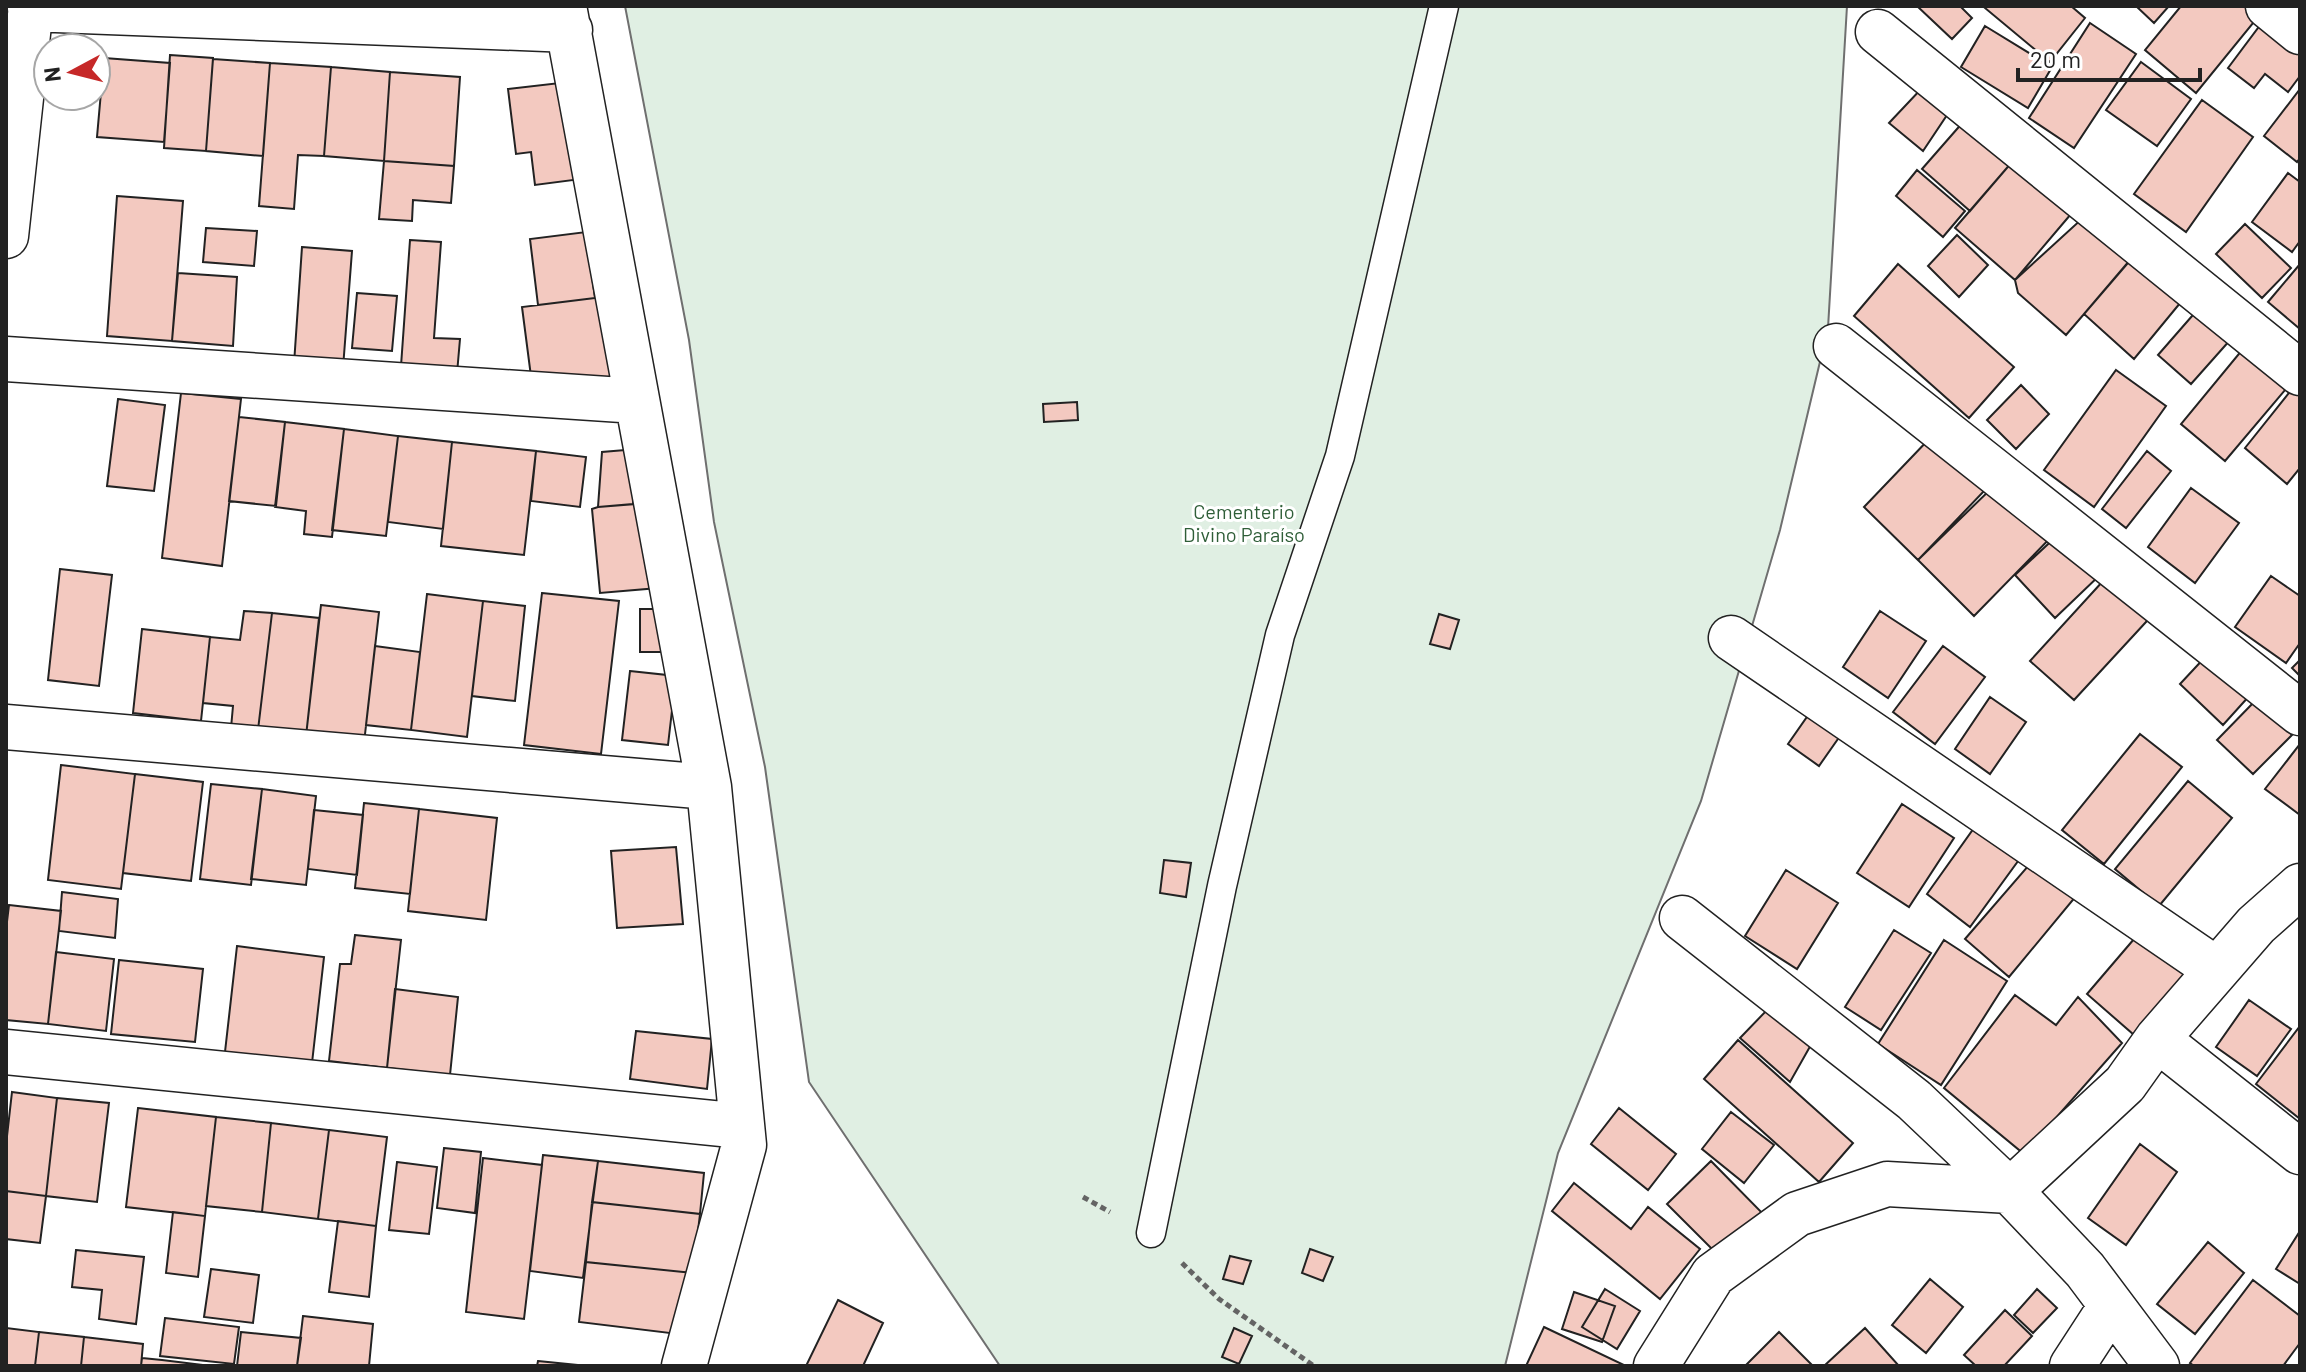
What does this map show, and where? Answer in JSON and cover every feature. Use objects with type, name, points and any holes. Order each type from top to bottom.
[{"type":"street","points":[[2268,6],[2300,32]]},
{"type":"street","points":[[6,236],[31,8],[567,18],[709,787],[744,1145],[684,1366]]},
{"type":"street","points":[[1878,32],[2300,373]]},
{"type":"street","points":[[1836,346],[2300,713]]},
{"type":"street","points":[[6,359],[637,401]]},
{"type":"street","points":[[1731,638],[2217,970]]},
{"type":"street","points":[[6,727],[709,787]]},
{"type":"street","points":[[1656,1366],[1713,1275],[1797,1214],[1887,1184],[2010,1191],[2125,1084],[2157,1039],[2256,925],[2300,886]]},
{"type":"street","points":[[1682,918],[1914,1100],[2010,1191],[2085,1270],[2157,1366]]},
{"type":"street","points":[[2157,1039],[2300,1152]]},
{"type":"street","points":[[6,1052],[742,1126]]},
{"type":"street","points":[[2072,1366],[2111,1306]]},
{"type":"lane","points":[[1151,1233],[1222,886],[1280,635],[1340,456],[1444,6]]},
{"type":"path","points":[[1083,1197],[1151,1233],[1219,1299],[1314,1366]]},
{"type":"green space","name":"Cementerio Divino Paraíso","points":[[625,6],[1847,6],[1828,328],[1780,530],[1701,801],[1558,1153],[1505,1366],[1000,1366],[809,1082],[765,767],[714,522],[689,340]]},
{"type":"building","points":[[1917,6],[1960,6],[1972,18],[1952,39]]},
{"type":"building","points":[[2071,6],[2085,18],[2050,62],[1985,8]]},
{"type":"building","points":[[2136,6],[2169,6],[2154,23]]},
{"type":"building","points":[[2181,6],[2244,6],[2258,17],[2196,93],[2145,50]]},
{"type":"building","points":[[2267,16],[2300,42],[2300,76],[2288,92],[2265,74],[2254,88],[2228,68]]},
{"type":"building","points":[[2090,23],[2136,54],[2074,148],[2029,118]]},
{"type":"building","points":[[1985,26],[2052,67],[2028,108],[1961,67]]},
{"type":"building","points":[[170,55],[213,58],[206,151],[164,148]]},
{"type":"building","points":[[112,59],[170,63],[164,142],[97,137],[99,112],[112,112]]},
{"type":"building","points":[[213,59],[270,63],[263,156],[206,151]]},
{"type":"building","points":[[2141,62],[2191,99],[2157,146],[2106,110]]},
{"type":"building","points":[[270,63],[331,67],[324,156],[298,155],[294,209],[259,206]]},
{"type":"building","points":[[331,67],[390,72],[384,161],[324,156]]},
{"type":"building","points":[[390,72],[460,77],[454,166],[384,161]]},
{"type":"building","points":[[577,81],[589,178],[535,185],[531,152],[516,154],[508,89]]},
{"type":"building","points":[[1922,88],[1953,106],[1923,151],[1889,123]]},
{"type":"building","points":[[2300,89],[2300,158],[2297,162],[2264,136]]},
{"type":"building","points":[[2202,100],[2253,137],[2186,232],[2134,194]]},
{"type":"building","points":[[1964,121],[2012,162],[1970,211],[1922,169]]},
{"type":"building","points":[[384,161],[454,166],[451,203],[413,200],[412,221],[379,219]]},
{"type":"building","points":[[2012,162],[2071,214],[2015,280],[1955,228]]},
{"type":"building","points":[[1917,170],[1965,211],[1943,237],[1896,196]]},
{"type":"building","points":[[2288,173],[2300,182],[2300,241],[2292,252],[2252,222]]},
{"type":"building","points":[[117,196],[183,201],[172,341],[107,336]]},
{"type":"building","points":[[2085,216],[2133,257],[2066,335],[2018,293],[2015,280]]},
{"type":"building","points":[[2245,224],[2291,268],[2262,298],[2216,254]]},
{"type":"building","points":[[206,228],[257,231],[254,266],[203,262]]},
{"type":"building","points":[[586,232],[595,298],[538,305],[530,239]]},
{"type":"building","points":[[1957,235],[1988,265],[1959,297],[1928,266]]},
{"type":"building","points":[[410,240],[441,242],[434,338],[460,339],[456,385],[400,380]]},
{"type":"building","points":[[302,247],[352,251],[343,368],[294,364]]},
{"type":"building","points":[[2141,247],[2190,291],[2134,359],[2084,314]]},
{"type":"building","points":[[1898,264],[2014,367],[1969,418],[1854,316]]},
{"type":"building","points":[[2300,264],[2300,329],[2268,302]]},
{"type":"building","points":[[178,273],[237,277],[233,346],[172,341]]},
{"type":"building","points":[[357,293],[397,296],[392,351],[352,348]]},
{"type":"building","points":[[603,297],[613,382],[533,392],[522,307]]},
{"type":"building","points":[[2206,300],[2239,330],[2191,384],[2158,355]]},
{"type":"building","points":[[2252,338],[2296,377],[2225,461],[2181,424]]},
{"type":"building","points":[[2116,370],[2166,406],[2094,507],[2044,470]]},
{"type":"building","points":[[2300,379],[2300,468],[2287,484],[2245,448]]},
{"type":"building","points":[[2021,385],[2049,414],[2016,449],[1987,420]]},
{"type":"building","points":[[181,393],[241,399],[222,566],[162,558]]},
{"type":"building","points":[[118,399],[165,405],[154,491],[107,486]]},
{"type":"building","points":[[1077,402],[1078,420],[1044,422],[1043,404]]},
{"type":"building","points":[[239,417],[285,422],[276,506],[229,501]]},
{"type":"building","points":[[285,422],[344,429],[332,537],[304,534],[306,511],[275,507]]},
{"type":"building","points":[[344,429],[398,436],[386,536],[332,530]]},
{"type":"building","points":[[398,436],[452,442],[443,529],[388,522]]},
{"type":"building","points":[[1931,437],[1985,490],[1918,560],[1864,507]]},
{"type":"building","points":[[452,442],[536,451],[524,555],[441,546]]},
{"type":"building","points":[[637,449],[633,504],[598,507],[602,452]]},
{"type":"building","points":[[536,451],[586,457],[580,507],[531,501]]},
{"type":"building","points":[[2147,451],[2171,471],[2126,528],[2102,509]]},
{"type":"building","points":[[1999,481],[2060,528],[1974,616],[1918,560]]},
{"type":"building","points":[[2191,488],[2239,523],[2195,583],[2148,547]]},
{"type":"building","points":[[649,503],[658,588],[600,593],[592,509]]},
{"type":"building","points":[[2061,532],[2101,574],[2055,618],[2015,575]]},
{"type":"building","points":[[60,569],[112,575],[99,686],[48,680]]},
{"type":"building","points":[[2114,569],[2158,609],[2074,700],[2030,661]]},
{"type":"building","points":[[2271,576],[2300,596],[2300,643],[2286,663],[2235,627]]},
{"type":"building","points":[[542,593],[619,601],[601,754],[524,745]]},
{"type":"building","points":[[427,594],[483,601],[467,737],[411,730]]},
{"type":"building","points":[[483,601],[525,606],[515,701],[472,696]]},
{"type":"building","points":[[321,605],[379,612],[364,743],[306,736]]},
{"type":"building","points":[[640,609],[666,609],[667,652],[640,652]]},
{"type":"building","points":[[244,611],[272,613],[258,730],[231,728],[233,706],[203,703],[210,637],[240,640]]},
{"type":"building","points":[[1880,611],[1926,641],[1888,698],[1843,667]]},
{"type":"building","points":[[272,613],[319,618],[306,736],[258,730]]},
{"type":"building","points":[[1439,614],[1459,620],[1450,649],[1430,644]]},
{"type":"building","points":[[142,629],[210,637],[201,721],[133,713]]},
{"type":"building","points":[[375,646],[420,652],[411,730],[366,725]]},
{"type":"building","points":[[1943,646],[1985,677],[1935,744],[1893,712]]},
{"type":"building","points":[[2208,654],[2251,694],[2223,725],[2180,684]]},
{"type":"building","points":[[2300,660],[2300,676],[2292,668]]},
{"type":"building","points":[[630,671],[676,676],[668,745],[622,740]]},
{"type":"building","points":[[1990,697],[2026,722],[1990,774],[1955,749]]},
{"type":"building","points":[[2256,700],[2292,735],[2253,774],[2217,740]]},
{"type":"building","points":[[1809,714],[1840,736],[1819,766],[1788,744]]},
{"type":"building","points":[[2140,734],[2182,767],[2104,864],[2062,830]]},
{"type":"building","points":[[2300,744],[2300,815],[2265,789]]},
{"type":"building","points":[[61,765],[135,774],[121,889],[48,880]]},
{"type":"building","points":[[135,774],[203,782],[191,881],[123,873]]},
{"type":"building","points":[[2188,781],[2232,818],[2159,906],[2115,869]]},
{"type":"building","points":[[211,784],[262,789],[251,885],[200,879]]},
{"type":"building","points":[[262,789],[316,796],[306,885],[251,879]]},
{"type":"building","points":[[364,803],[419,809],[410,894],[355,888]]},
{"type":"building","points":[[1902,804],[1954,838],[1909,907],[1857,873]]},
{"type":"building","points":[[419,809],[497,818],[486,920],[408,911]]},
{"type":"building","points":[[314,810],[363,815],[357,875],[308,869]]},
{"type":"building","points":[[1984,814],[2029,846],[1970,927],[1927,894]]},
{"type":"building","points":[[676,847],[683,924],[617,928],[611,851]]},
{"type":"building","points":[[2035,858],[2086,884],[2009,977],[1965,939]]},
{"type":"building","points":[[1164,860],[1191,863],[1186,897],[1160,893]]},
{"type":"building","points":[[1786,870],[1838,903],[1797,969],[1745,936]]},
{"type":"building","points":[[62,892],[118,899],[115,938],[59,931]]},
{"type":"building","points":[[9,905],[61,911],[48,1024],[6,1020]]},
{"type":"building","points":[[2146,925],[2200,972],[2141,1041],[2087,994]]},
{"type":"building","points":[[1894,930],[1931,953],[1881,1030],[1845,1007]]},
{"type":"building","points":[[355,935],[401,940],[387,1068],[329,1061],[340,964],[351,964]]},
{"type":"building","points":[[1944,940],[2007,981],[1941,1085],[1878,1044]]},
{"type":"building","points":[[237,946],[324,957],[312,1063],[225,1052]]},
{"type":"building","points":[[56,952],[114,959],[106,1031],[48,1024]]},
{"type":"building","points":[[119,960],[203,969],[195,1042],[111,1034]]},
{"type":"building","points":[[395,989],[458,997],[450,1075],[387,1068]]},
{"type":"building","points":[[2015,995],[2056,1025],[2078,997],[2122,1043],[2024,1154],[1944,1088]]},
{"type":"building","points":[[2249,1000],[2291,1029],[2257,1076],[2216,1047]]},
{"type":"building","points":[[1767,1010],[1812,1043],[1790,1082],[1740,1038]]},
{"type":"building","points":[[2300,1026],[2300,1119],[2256,1084]]},
{"type":"building","points":[[636,1031],[712,1039],[707,1089],[630,1079]]},
{"type":"building","points":[[1738,1040],[1853,1143],[1819,1182],[1704,1079]]},
{"type":"building","points":[[12,1092],[57,1098],[46,1196],[6,1191],[6,1145]]},
{"type":"building","points":[[57,1098],[109,1103],[97,1202],[46,1196]]},
{"type":"building","points":[[138,1108],[216,1117],[205,1216],[126,1207]]},
{"type":"building","points":[[1619,1108],[1676,1154],[1648,1190],[1591,1144]]},
{"type":"building","points":[[1731,1112],[1774,1145],[1744,1183],[1702,1149]]},
{"type":"building","points":[[216,1117],[271,1123],[262,1212],[206,1206]]},
{"type":"building","points":[[271,1123],[329,1130],[318,1219],[262,1212]]},
{"type":"building","points":[[329,1130],[387,1137],[376,1226],[318,1219]]},
{"type":"building","points":[[2140,1144],[2177,1172],[2126,1245],[2088,1218]]},
{"type":"building","points":[[444,1148],[481,1152],[475,1213],[437,1208]]},
{"type":"building","points":[[543,1155],[598,1161],[583,1278],[530,1271]]},
{"type":"building","points":[[483,1158],[542,1165],[524,1319],[466,1312]]},
{"type":"building","points":[[598,1161],[704,1173],[700,1214],[592,1202]]},
{"type":"building","points":[[1711,1161],[1773,1224],[1723,1260],[1667,1204]]},
{"type":"building","points":[[397,1162],[437,1167],[429,1234],[389,1230]]},
{"type":"building","points":[[1574,1183],[1631,1229],[1648,1207],[1700,1249],[1660,1299],[1552,1211]]},
{"type":"building","points":[[6,1191],[46,1196],[40,1243],[6,1239]]},
{"type":"building","points":[[592,1202],[700,1214],[693,1273],[586,1262]]},
{"type":"building","points":[[173,1212],[205,1216],[198,1277],[166,1273]]},
{"type":"building","points":[[338,1221],[376,1226],[369,1297],[329,1292]]},
{"type":"building","points":[[2300,1231],[2300,1284],[2276,1269]]},
{"type":"building","points":[[2208,1242],[2244,1273],[2195,1334],[2157,1304]]},
{"type":"building","points":[[1310,1249],[1333,1257],[1323,1281],[1302,1273]]},
{"type":"building","points":[[76,1250],[144,1257],[136,1324],[99,1319],[102,1290],[72,1287]]},
{"type":"building","points":[[1230,1256],[1251,1261],[1243,1284],[1223,1279]]},
{"type":"building","points":[[586,1262],[693,1273],[686,1335],[579,1322]]},
{"type":"building","points":[[211,1269],[259,1275],[253,1323],[204,1317]]},
{"type":"building","points":[[1930,1279],[1963,1307],[1926,1353],[1892,1325]]},
{"type":"building","points":[[2253,1280],[2300,1316],[2300,1343],[2283,1366],[2194,1366],[2190,1363]]},
{"type":"building","points":[[1605,1289],[1640,1311],[1617,1349],[1582,1327]]},
{"type":"building","points":[[2037,1289],[2057,1308],[2033,1333],[2014,1315]]},
{"type":"building","points":[[1574,1292],[1615,1306],[1602,1342],[1562,1329]]},
{"type":"building","points":[[838,1300],[883,1323],[863,1366],[806,1366]]},
{"type":"building","points":[[2005,1310],[2032,1336],[2004,1366],[1976,1366],[1964,1355]]},
{"type":"building","points":[[303,1316],[373,1324],[369,1366],[297,1366]]},
{"type":"building","points":[[165,1318],[239,1327],[234,1364],[160,1356]]},
{"type":"building","points":[[1544,1327],[1624,1365],[1526,1366]]},
{"type":"building","points":[[6,1328],[39,1332],[35,1366],[6,1366]]},
{"type":"building","points":[[1234,1328],[1252,1336],[1239,1364],[1222,1357]]},
{"type":"building","points":[[1865,1328],[1899,1366],[1824,1366]]},
{"type":"building","points":[[39,1332],[84,1337],[81,1366],[35,1366]]},
{"type":"building","points":[[241,1332],[301,1338],[297,1366],[237,1366]]},
{"type":"building","points":[[1779,1332],[1813,1366],[1745,1366]]},
{"type":"building","points":[[84,1337],[143,1344],[141,1366],[81,1366]]},
{"type":"building","points":[[142,1358],[162,1360],[211,1366],[141,1366]]},
{"type":"building","points":[[538,1361],[577,1365],[577,1366],[537,1366]]}]
